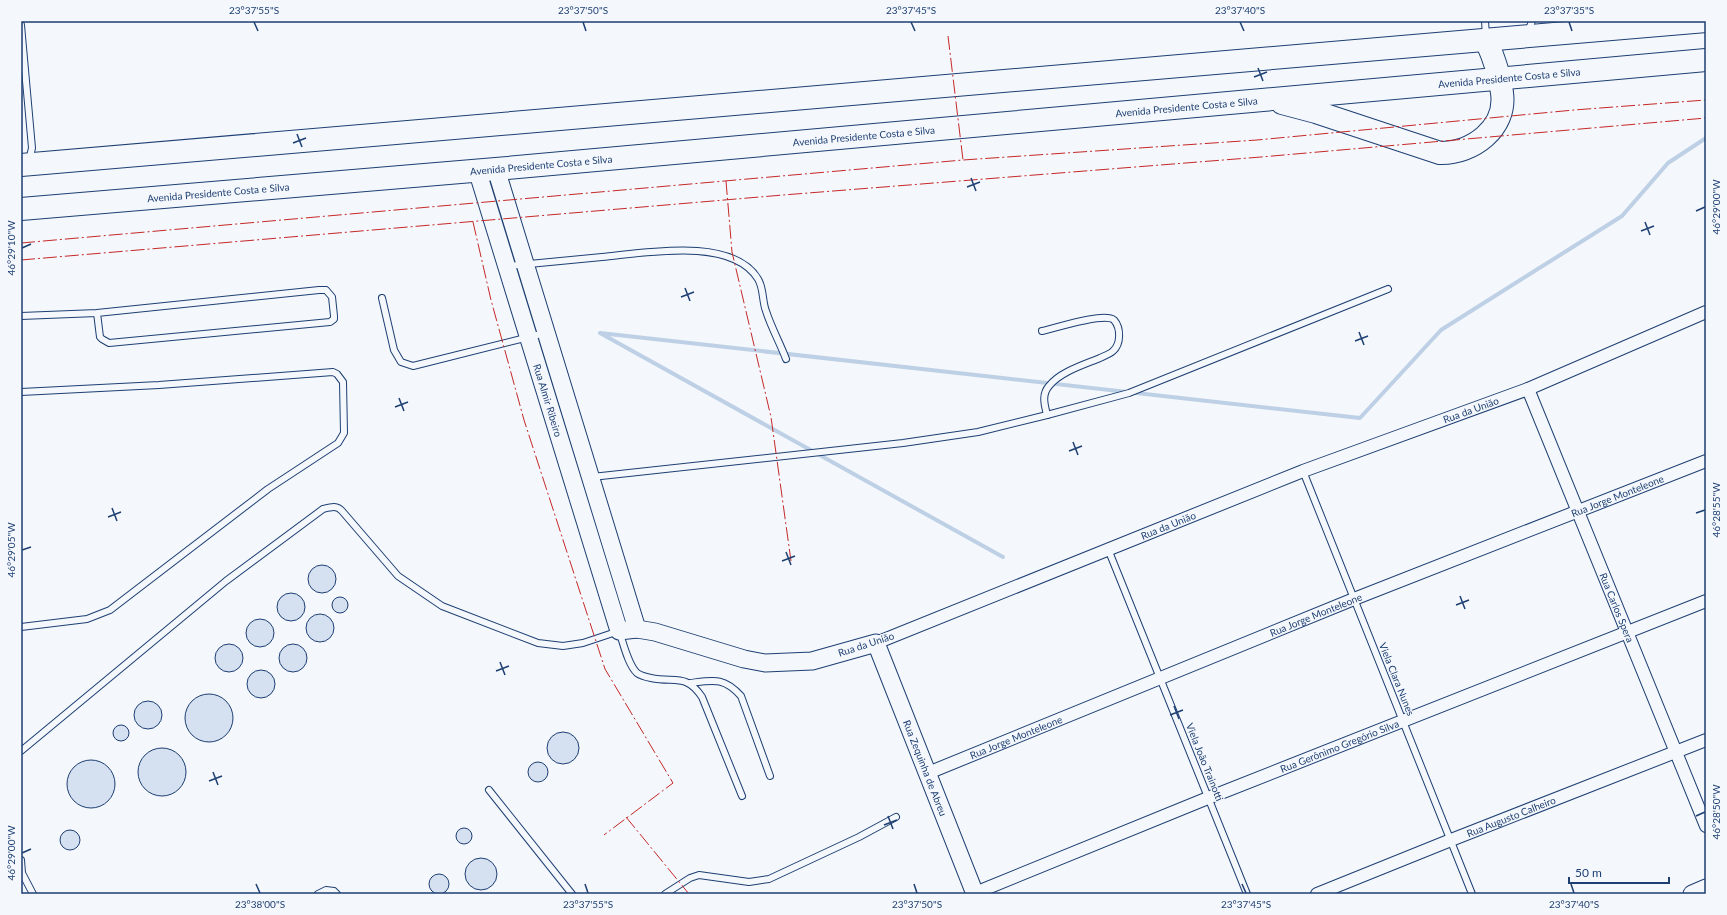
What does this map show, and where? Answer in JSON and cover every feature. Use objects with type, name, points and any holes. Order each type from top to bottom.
[{"type":"highway","points":[[24,164],[1485,30],[1706,21]]},
{"type":"highway","points":[[1269,100],[1316,112],[1440,153],[1460,151],[1481,140],[1489,133],[1496,122],[1502,103],[1502,93],[1499,79],[1485,30]]},
{"type":"highway","name":"Avenida Presidente Costa e Silva","points":[[21,209],[486,170],[1706,60]]},
{"type":"street","name":"Rua Almir Ribeiro","points":[[486,170],[525,264],[637,629]]},
{"type":"street","name":"Rua Almir Ribeiro","points":[[486,170],[507,267],[619,631]]},
{"type":"street","name":"Rua da União","points":[[619,631],[637,629],[655,632],[737,657],[765,663],[812,661],[876,643],[1303,471],[1528,389],[1706,312]]},
{"type":"street","name":"Rua Carlos Spera","points":[[1528,389],[1706,826]]},
{"type":"street","name":"Rua Jorge Monteleone","points":[[928,773],[1354,599],[1706,461]]},
{"type":"street","name":"Rua Gerônimo Gregório Silva","points":[[975,893],[1208,798],[1706,601]]},
{"type":"street","name":"Rua Zequinha de Abreu","points":[[876,643],[975,893]]},
{"type":"street","name":"Rua Augusto Calheiro","points":[[1318,894],[1450,840],[1706,740]]},
{"type":"street","points":[[1692,894],[1706,888]]},
{"type":"lane","points":[[21,25],[32,148],[24,164]]},
{"type":"lane","points":[[507,267],[677,249],[722,254],[737,260],[750,270],[758,279],[762,290],[766,311],[786,359]]},
{"type":"lane","points":[[591,477],[903,443],[978,432],[1129,393],[1388,289]]},
{"type":"lane","points":[[21,316],[98,312],[326,290],[332,297],[334,319],[330,322],[109,343],[102,340],[100,337],[98,312]]},
{"type":"lane","points":[[382,298],[394,350],[402,362],[413,366],[546,333]]},
{"type":"lane","points":[[1042,331],[1100,317],[1111,318],[1117,324],[1119,336],[1118,344],[1113,351],[1070,371],[1048,386],[1044,393],[1044,402],[1047,415]]},
{"type":"lane","points":[[21,392],[159,385],[333,372],[337,374],[343,382],[344,433],[338,443],[268,489],[110,610],[87,619],[21,627]]},
{"type":"lane","name":"Viela Clara Nunes","points":[[1303,471],[1472,894]]},
{"type":"lane","points":[[21,751],[226,581],[323,509],[339,507],[398,576],[442,606],[538,643],[563,646],[583,643],[619,631],[632,666],[636,672],[642,676],[662,680],[683,680],[690,683],[702,697],[742,796]]},
{"type":"lane","name":"Viela João Trainotti","points":[[1108,549],[1247,894]]},
{"type":"lane","points":[[690,683],[720,680],[732,686],[741,696],[770,776]]},
{"type":"lane","points":[[489,790],[572,894]]},
{"type":"lane","points":[[665,894],[690,878],[699,875],[750,882],[769,879],[859,837],[896,817]]},
{"type":"lane","points":[[21,860],[22,873],[33,894]]},
{"type":"lane","points":[[318,894],[326,890],[334,891],[337,894]]},
{"type":"building","points":[[322,565],[332,569],[336,579],[332,589],[322,593],[312,589],[308,579],[312,569]]},
{"type":"building","points":[[291,593],[301,597],[305,607],[301,617],[291,621],[281,617],[277,607],[281,597]]},
{"type":"building","points":[[340,597],[346,599],[348,605],[346,611],[340,613],[334,611],[332,605],[334,599]]},
{"type":"building","points":[[320,614],[330,618],[334,628],[330,638],[320,642],[310,638],[306,628],[310,618]]},
{"type":"building","points":[[260,619],[270,623],[274,633],[270,643],[260,647],[250,643],[246,633],[250,623]]},
{"type":"building","points":[[229,644],[239,648],[243,658],[239,668],[229,672],[219,668],[215,658],[219,648]]},
{"type":"building","points":[[293,644],[303,648],[307,658],[303,668],[293,672],[283,668],[279,658],[283,648]]},
{"type":"building","points":[[261,670],[271,674],[275,684],[271,694],[261,698],[251,694],[247,684],[251,674]]},
{"type":"building","points":[[204,694],[214,694],[223,698],[229,704],[232,709],[232,727],[223,738],[214,742],[204,742],[195,738],[189,732],[185,723],[185,713],[189,704],[195,698]]},
{"type":"building","points":[[148,701],[158,705],[162,715],[158,725],[148,729],[138,725],[134,715],[138,705]]},
{"type":"building","points":[[121,725],[127,727],[129,733],[127,739],[121,741],[115,739],[113,733],[115,727]]},
{"type":"building","points":[[563,732],[574,737],[579,748],[574,759],[563,764],[552,759],[547,748],[552,737]]},
{"type":"building","points":[[157,748],[167,748],[176,752],[182,758],[185,763],[185,781],[176,792],[167,796],[157,796],[148,792],[142,786],[138,777],[138,767],[142,758],[148,752]]},
{"type":"building","points":[[86,760],[96,760],[105,764],[111,770],[114,775],[114,793],[105,804],[96,808],[86,808],[77,804],[71,798],[67,789],[67,779],[71,770],[77,764]]},
{"type":"building","points":[[534,762],[542,762],[548,768],[548,776],[542,782],[534,782],[528,776],[528,768]]},
{"type":"building","points":[[464,828],[470,830],[472,836],[470,842],[464,844],[458,842],[456,836],[458,830]]},
{"type":"building","points":[[70,830],[77,833],[80,840],[77,847],[70,850],[63,847],[60,840],[63,833]]},
{"type":"building","points":[[481,858],[492,863],[497,874],[492,885],[481,890],[470,885],[465,874],[470,863]]},
{"type":"building","points":[[435,874],[443,874],[449,880],[449,888],[443,894],[435,894],[429,888],[429,880]]},
{"type":"waterway","points":[[1003,557],[600,333],[1360,418],[1441,330],[1622,216],[1668,163],[1706,138]]},
{"type":"power","points":[[948,36],[963,160]]},
{"type":"power","points":[[21,243],[963,160],[1257,140],[1574,110],[1706,100]]},
{"type":"power","points":[[21,260],[783,195],[1261,157],[1706,118]]},
{"type":"power","points":[[726,181],[732,252],[771,417],[791,561]]},
{"type":"power","points":[[473,222],[491,300],[524,420],[605,669],[673,783],[604,835]]},
{"type":"power","points":[[626,817],[689,894]]}]
